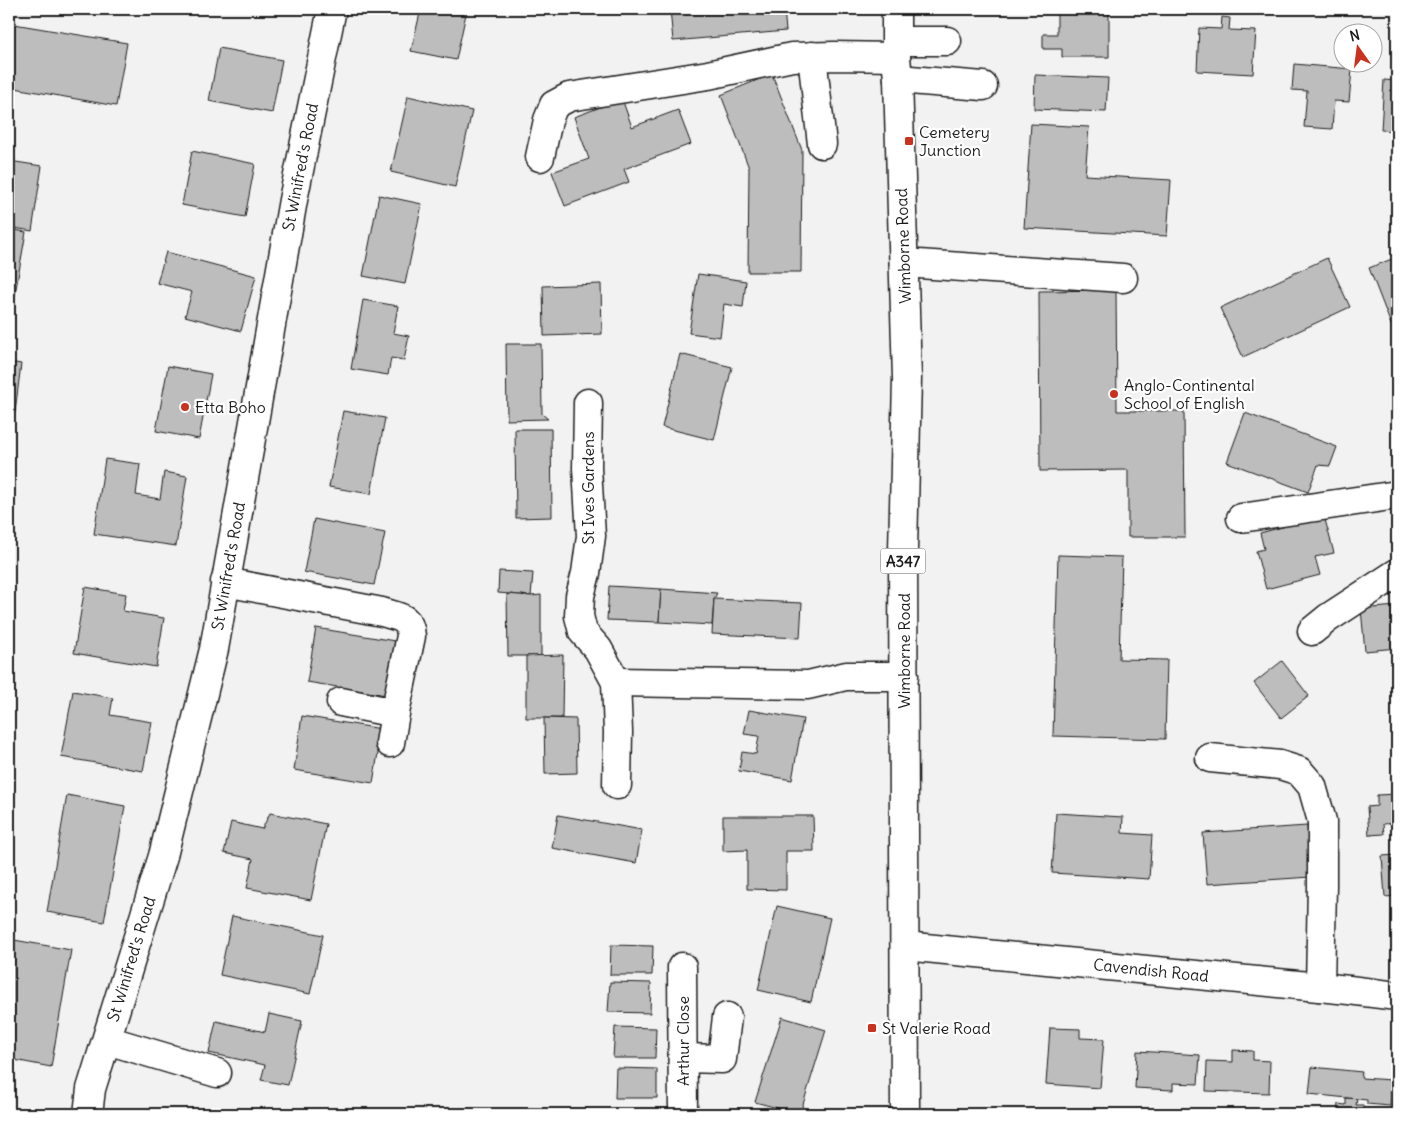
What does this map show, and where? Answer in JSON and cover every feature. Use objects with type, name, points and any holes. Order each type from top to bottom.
[{"type":"street","name":"St Winifred's Road","points":[[88,1114],[91,1089],[162,856],[214,649],[293,200],[332,9]]},
{"type":"street","name":"Wimborne Road","points":[[896,9],[907,378],[903,551],[905,1114]]},
{"type":"street","points":[[897,59],[947,41]]},
{"type":"street","points":[[812,56],[822,144]]},
{"type":"street","points":[[540,157],[548,120],[554,105],[569,96],[708,75],[792,57],[897,59],[984,86]]},
{"type":"street","points":[[904,263],[1123,278]]},
{"type":"street","name":"St Ives Gardens","points":[[588,403],[587,468],[591,536],[586,573],[580,596],[579,616],[583,632],[598,649],[616,682],[618,732],[617,785]]},
{"type":"street","points":[[1241,518],[1397,495]]},
{"type":"street","points":[[1312,631],[1328,618],[1397,573]]},
{"type":"street","points":[[225,582],[382,612],[406,620],[411,627],[411,636],[390,743]]},
{"type":"street","points":[[616,682],[808,686],[846,676],[904,676]]},
{"type":"street","points":[[341,702],[395,713]]},
{"type":"street","points":[[1210,758],[1280,765],[1298,771],[1312,786],[1322,820],[1320,987]]},
{"type":"street","name":"Cavendish Road","points":[[905,946],[1397,996]]},
{"type":"street","name":"Arthur Close","points":[[682,967],[683,1114]]},
{"type":"street","points":[[683,1058],[722,1059],[726,1017]]},
{"type":"street","points":[[106,1040],[217,1073]]},
{"type":"building","points":[[421,9],[467,9],[456,60],[411,51]]},
{"type":"building","points":[[670,9],[784,9],[786,31],[673,41]]},
{"type":"building","points":[[1057,9],[1109,9],[1109,57],[1062,57],[1062,49],[1043,49],[1043,34],[1057,34]]},
{"type":"building","points":[[1222,17],[1230,18],[1229,30],[1256,31],[1253,74],[1197,71],[1199,28],[1221,29]]},
{"type":"building","points":[[14,24],[127,43],[116,106],[9,87],[9,53]]},
{"type":"building","points":[[219,48],[282,60],[272,113],[209,101]]},
{"type":"building","points":[[1294,64],[1334,67],[1334,72],[1352,72],[1349,102],[1334,101],[1332,129],[1304,127],[1307,91],[1292,90]]},
{"type":"building","points":[[772,74],[802,150],[801,272],[748,272],[749,168],[721,95]]},
{"type":"building","points":[[1035,75],[1108,78],[1106,112],[1034,109]]},
{"type":"building","points":[[1384,80],[1397,81],[1397,131],[1381,130]]},
{"type":"building","points":[[408,96],[472,111],[455,187],[391,172]]},
{"type":"building","points":[[622,99],[632,127],[678,110],[691,144],[624,169],[629,182],[565,206],[552,172],[589,159],[574,117]]},
{"type":"building","points":[[1031,124],[1089,127],[1085,175],[1171,180],[1167,236],[1024,228]]},
{"type":"building","points":[[192,151],[255,164],[245,217],[182,205]]},
{"type":"building","points":[[9,161],[42,166],[32,231],[9,227]]},
{"type":"building","points":[[379,195],[422,204],[405,284],[363,276]]},
{"type":"building","points":[[9,229],[26,232],[12,311],[9,310]]},
{"type":"building","points":[[166,252],[256,276],[241,331],[185,316],[192,292],[157,283]]},
{"type":"building","points":[[1397,257],[1397,340],[1369,268]]},
{"type":"building","points":[[1327,258],[1350,307],[1243,357],[1220,308]]},
{"type":"building","points":[[698,274],[746,281],[743,307],[724,304],[720,337],[689,333]]},
{"type":"building","points":[[601,284],[602,334],[544,336],[543,286]]},
{"type":"building","points":[[1116,290],[1117,411],[1184,411],[1185,537],[1128,537],[1128,470],[1040,471],[1039,291]]},
{"type":"building","points":[[363,300],[398,306],[393,333],[409,336],[404,360],[391,358],[388,375],[351,369]]},
{"type":"building","points":[[506,344],[541,344],[542,414],[548,419],[507,420]]},
{"type":"building","points":[[680,354],[732,367],[714,440],[662,427]]},
{"type":"building","points":[[9,362],[21,364],[15,412],[9,412]]},
{"type":"building","points":[[168,366],[211,374],[199,439],[156,431]]},
{"type":"building","points":[[343,411],[385,418],[371,494],[329,487]]},
{"type":"building","points":[[1245,413],[1337,447],[1330,466],[1318,465],[1308,492],[1227,462]]},
{"type":"building","points":[[515,429],[551,429],[552,517],[516,518]]},
{"type":"building","points":[[105,459],[140,464],[136,495],[160,499],[164,472],[187,476],[176,546],[94,534]]},
{"type":"building","points":[[1324,516],[1334,553],[1315,557],[1320,575],[1266,589],[1256,551],[1264,549],[1260,533]]},
{"type":"building","points":[[314,519],[385,533],[374,585],[304,572]]},
{"type":"building","points":[[1058,555],[1122,557],[1119,659],[1167,660],[1165,739],[1053,736]]},
{"type":"building","points":[[499,571],[533,573],[531,596],[498,593]]},
{"type":"building","points":[[609,586],[661,589],[659,622],[607,620]]},
{"type":"building","points":[[85,587],[126,594],[123,611],[164,618],[156,667],[74,653]]},
{"type":"building","points":[[661,589],[717,593],[714,599],[712,625],[659,622]]},
{"type":"building","points":[[507,594],[541,595],[541,656],[508,656]]},
{"type":"building","points":[[714,599],[802,603],[800,638],[712,634]]},
{"type":"building","points":[[1397,606],[1397,648],[1365,651],[1361,609]]},
{"type":"building","points":[[316,628],[395,641],[386,695],[307,682]]},
{"type":"building","points":[[563,655],[562,718],[526,718],[526,656]]},
{"type":"building","points":[[1282,661],[1309,696],[1281,718],[1254,683]]},
{"type":"building","points":[[73,691],[113,698],[110,715],[152,722],[143,771],[61,757]]},
{"type":"building","points":[[749,710],[803,719],[792,780],[739,771],[742,752],[756,754],[759,736],[744,734]]},
{"type":"building","points":[[302,716],[382,729],[373,783],[294,770]]},
{"type":"building","points":[[544,718],[576,719],[577,773],[545,774]]},
{"type":"building","points":[[1397,794],[1397,823],[1383,824],[1384,834],[1369,835],[1367,807],[1377,806],[1377,795]]},
{"type":"building","points":[[67,795],[125,806],[104,922],[47,912]]},
{"type":"building","points":[[270,813],[326,824],[311,900],[247,888],[253,859],[224,853],[231,822],[262,829]]},
{"type":"building","points":[[1056,813],[1123,817],[1122,833],[1152,835],[1149,879],[1052,873]]},
{"type":"building","points":[[558,815],[642,830],[636,863],[552,848]]},
{"type":"building","points":[[723,816],[813,816],[814,851],[786,851],[786,890],[747,889],[747,850],[723,851]]},
{"type":"building","points":[[1307,826],[1311,877],[1207,884],[1203,833]]},
{"type":"building","points":[[1397,855],[1397,896],[1385,897],[1382,856]]},
{"type":"building","points":[[777,906],[830,918],[811,1002],[758,990]]},
{"type":"building","points":[[232,916],[323,935],[310,994],[220,975]]},
{"type":"building","points":[[14,940],[71,950],[51,1067],[9,1059],[9,970]]},
{"type":"building","points":[[611,945],[653,946],[652,975],[610,975]]},
{"type":"building","points":[[610,982],[651,983],[650,1013],[608,1012]]},
{"type":"building","points":[[269,1014],[302,1021],[288,1085],[261,1080],[265,1065],[209,1053],[216,1021],[265,1032]]},
{"type":"building","points":[[782,1017],[826,1030],[800,1114],[755,1102]]},
{"type":"building","points":[[615,1027],[656,1028],[655,1058],[613,1058]]},
{"type":"building","points":[[1050,1028],[1080,1029],[1080,1038],[1104,1039],[1100,1088],[1046,1084]]},
{"type":"building","points":[[1233,1050],[1253,1051],[1253,1060],[1270,1061],[1269,1093],[1206,1091],[1207,1061],[1233,1062]]},
{"type":"building","points":[[1137,1051],[1200,1055],[1198,1084],[1173,1083],[1173,1090],[1135,1088]]},
{"type":"building","points":[[1312,1067],[1362,1072],[1361,1078],[1392,1080],[1390,1106],[1367,1104],[1367,1100],[1309,1094]]},
{"type":"building","points":[[616,1068],[657,1069],[657,1098],[615,1098]]},
{"type":"building","points":[[1346,1098],[1357,1099],[1356,1105],[1363,1105],[1363,1114],[1337,1114],[1338,1104],[1346,1105]]},
{"type":"place","name":"Cemetery Junction","points":[[909,141]]},
{"type":"place","name":"Anglo-Continental School of English","points":[[1114,394]]},
{"type":"place","name":"Etta Boho","points":[[185,407]]},
{"type":"place","name":"St Valerie Road","points":[[872,1028]]}]
